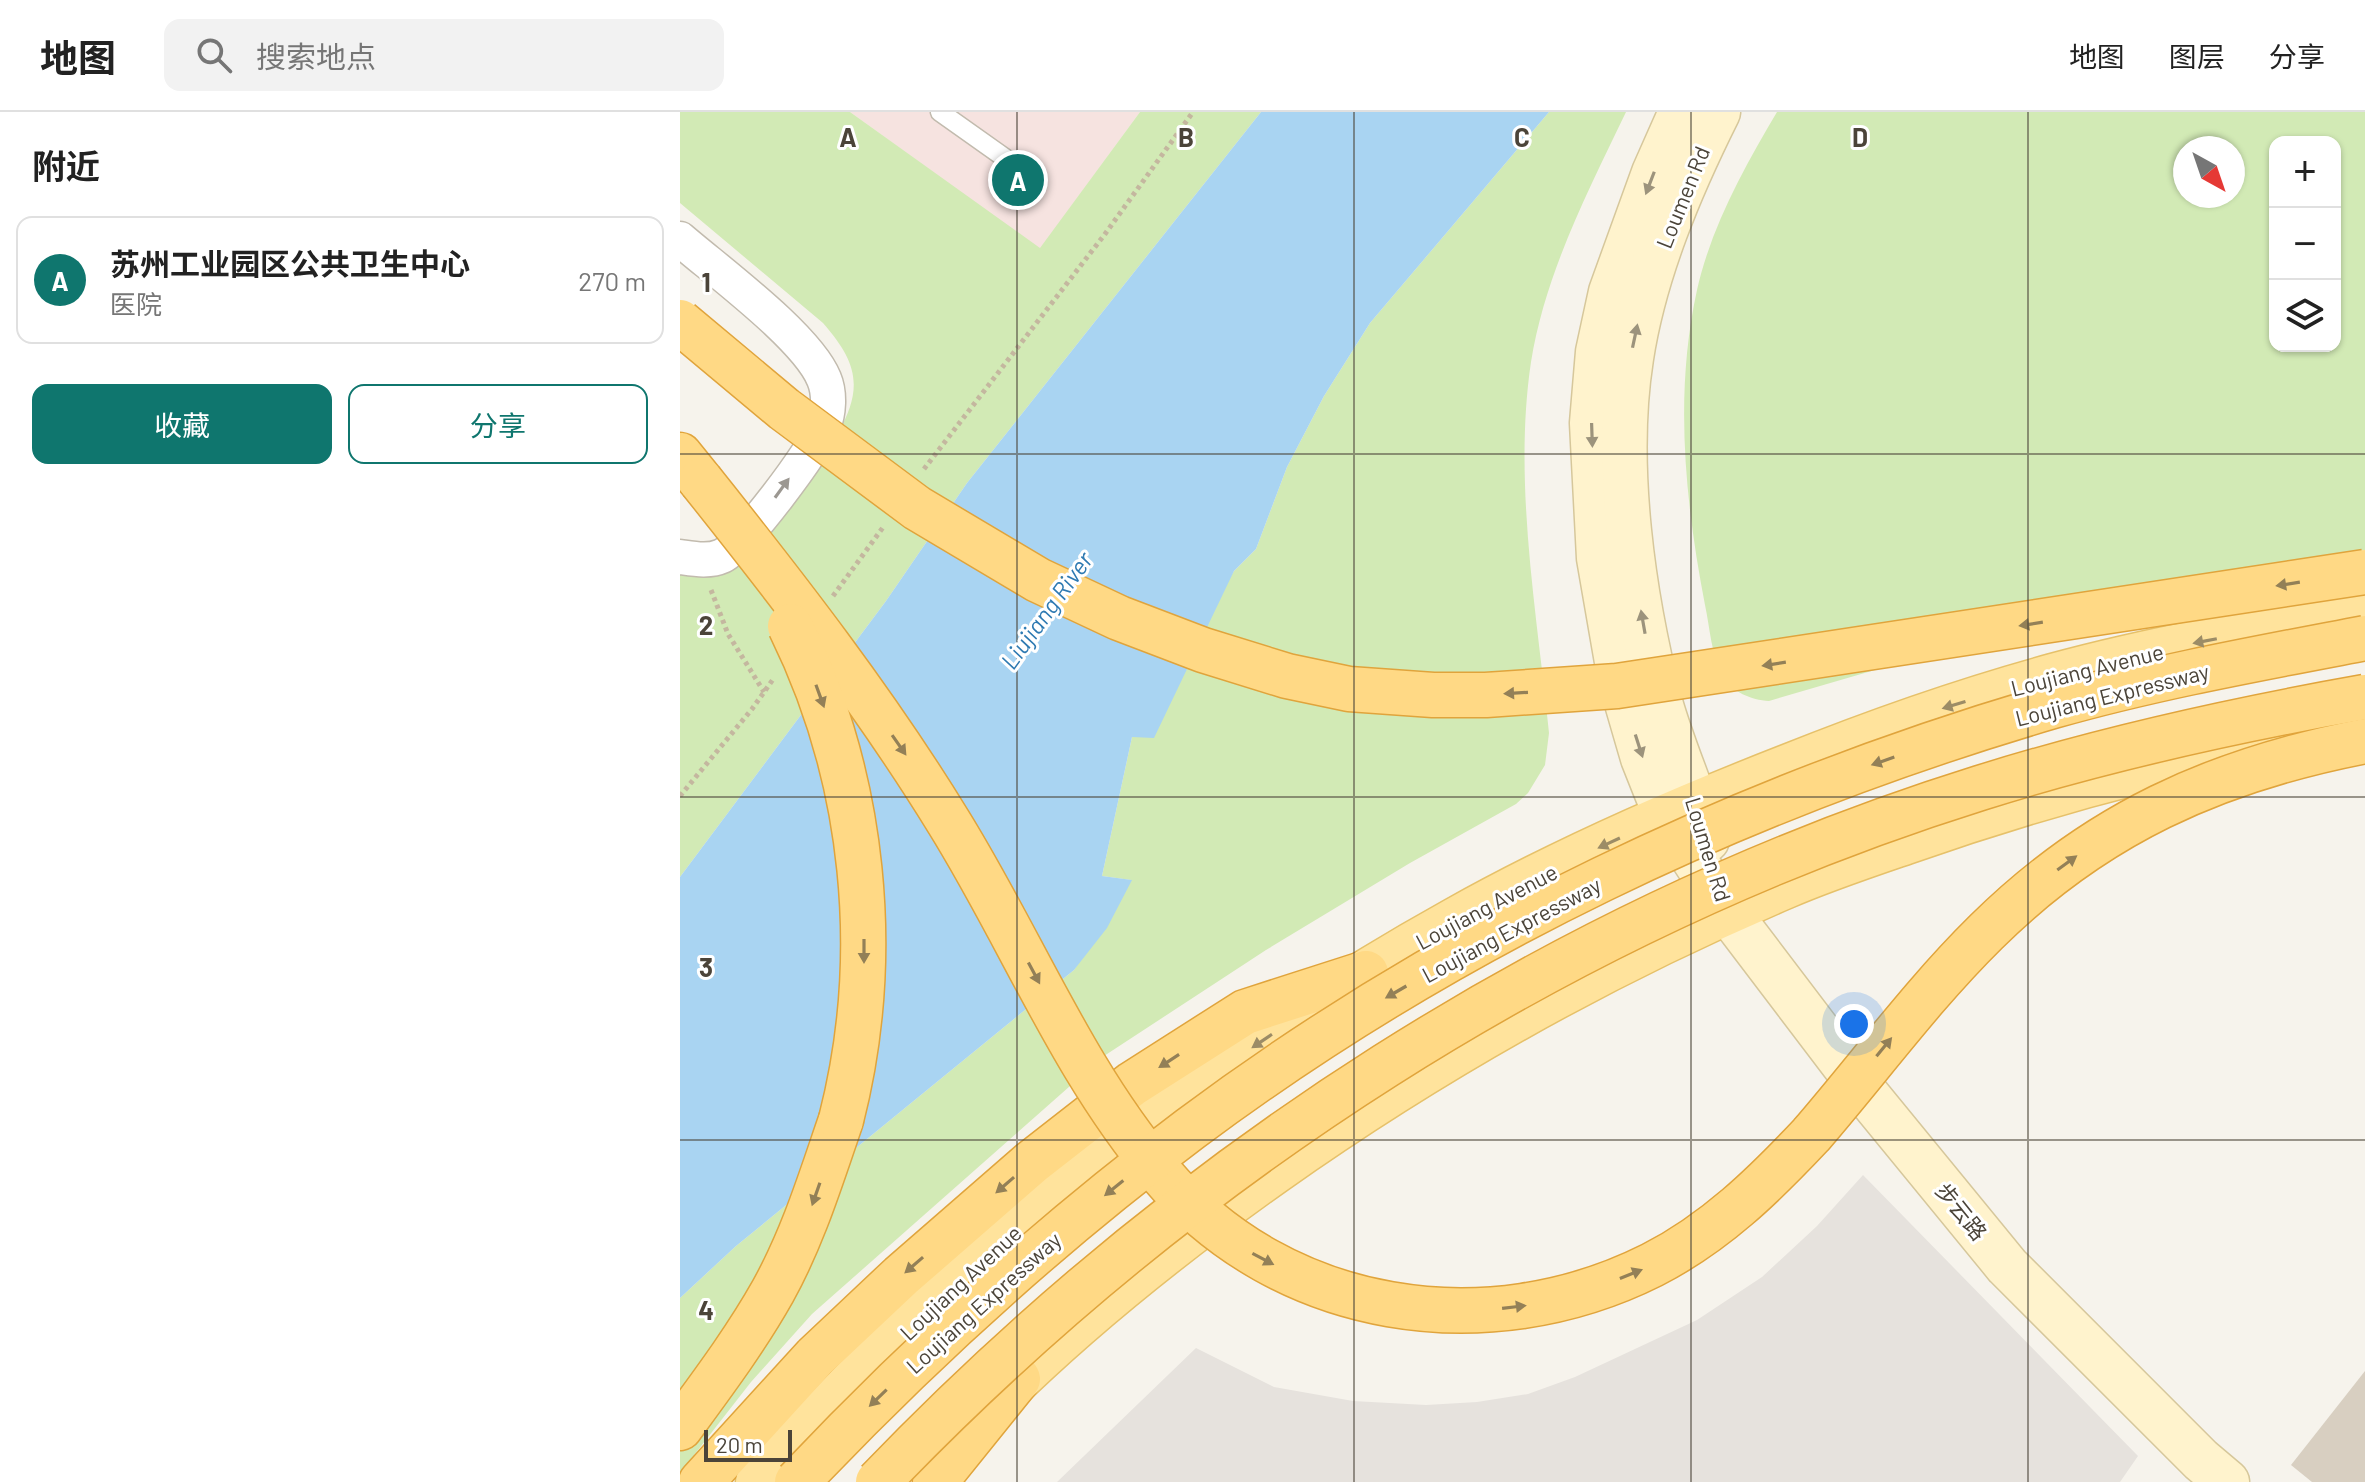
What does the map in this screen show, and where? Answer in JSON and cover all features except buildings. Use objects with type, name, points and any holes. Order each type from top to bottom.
[{"type":"highway","points":[[680,322],[784,409],[917,508],[1038,580],[1119,618],[1203,650],[1287,676],[1349,689],[1486,695],[1617,686],[2365,572]]},
{"type":"highway","points":[[691,468],[790,593],[905,754],[998,904],[1082,1063],[1123,1126],[1161,1174],[1207,1222],[1248,1251],[1328,1288],[1395,1306],[1465,1311],[1518,1307],[1557,1299],[1653,1265],[1710,1229],[1762,1185],[1820,1125],[1973,945],[2062,867],[2124,824],[2179,796],[2255,769],[2365,741]]},
{"type":"highway","points":[[680,1428],[760,1312],[795,1246],[812,1204],[852,1079],[864,961],[862,883],[855,830],[821,697],[775,597],[691,468]]},
{"type":"highway","name":"Loujiang Expressway","points":[[797,1482],[865,1410],[965,1315],[1075,1220],[1194,1126],[1381,1001],[1560,899],[1757,810],[1857,770],[1959,735],[2153,681],[2365,638]]},
{"type":"highway","points":[[878,1482],[998,1361],[1109,1264],[1227,1172],[1408,1050],[1589,949],[1779,862],[1977,789],[2081,757],[2175,733],[2365,697]]},
{"type":"highway","points":[[701,1482],[815,1357],[901,1276],[1032,1162],[1132,1084],[1245,1012],[1366,973]]},
{"type":"highway","points":[[935,1482],[1018,1379]]},
{"type":"main road","name":"Loumen Rd","points":[[1681,112],[1654,173],[1611,292],[1598,352],[1592,423],[1599,558],[1611,636],[1629,713],[1681,810],[1728,912]]},
{"type":"main road","name":"Loumen Rd","points":[[1681,810],[1643,629],[1632,554],[1625,423],[1631,357],[1643,301],[1684,185],[1718,112]]},
{"type":"main road","name":"Loujiang Avenue","points":[[758,1482],[850,1386],[948,1291],[1056,1195],[1177,1100],[1267,1037],[1455,920],[1681,810],[1949,707],[2148,651],[2365,613]]},
{"type":"main road","points":[[915,1482],[1018,1379],[1125,1283],[1187,1235],[1388,1094],[1561,993],[1787,885],[1986,814],[2181,760],[2365,723]]},
{"type":"main road","name":"步云路","points":[[1728,912],[1867,1095],[2007,1266],[2204,1475]]},
{"type":"street","points":[[680,239],[807,352],[825,380],[828,395],[823,429],[757,524],[722,556],[690,558]]},
{"type":"lane","points":[[940,112],[1019,168]]},
{"type":"path","points":[[923,471],[1105,234],[1193,112]]},
{"type":"path","points":[[830,601],[885,523]]},
{"type":"path","points":[[690,558],[728,634],[764,692]]},
{"type":"path","points":[[680,796],[783,666]]},
{"type":"shaded area","points":[[850,112],[1140,112],[1040,249]]},
{"type":"shaded area","points":[[1863,1175],[2138,1456],[2120,1482],[1057,1482],[1196,1348],[1274,1387],[1353,1401],[1426,1405],[1477,1402],[1528,1394],[1575,1377],[1697,1320],[1762,1277],[1817,1226]]},
{"type":"green space","points":[[680,112],[850,112],[1040,248],[1140,112],[1261,112],[967,483],[886,601],[680,877],[680,568],[690,571],[838,433],[854,388],[850,363],[823,323],[680,203]]},
{"type":"green space","points":[[1549,112],[1626,112],[1557,265],[1531,362],[1526,407],[1526,500],[1549,733],[1545,765],[1528,793],[1516,804],[1410,863],[1266,950],[1104,1056],[812,1314],[751,1382],[680,1473],[680,1298],[736,1246],[1074,970],[1131,880],[1102,876],[1132,737],[1234,571],[1256,549],[1287,467],[1324,396],[1370,323]]},
{"type":"green space","points":[[1777,112],[2365,112],[2365,550],[2244,570],[1971,642],[1769,701],[1737,691],[1723,676],[1711,641],[1692,527],[1684,408],[1690,329],[1697,290],[1711,243],[1741,175]]},
{"type":"water","name":"Liujiang River","points":[[1261,112],[1549,112],[1370,323],[1324,396],[1287,467],[1256,549],[1234,571],[1154,738],[1132,737],[1102,876],[1132,880],[1107,928],[1074,970],[736,1246],[680,1298],[680,877],[886,601],[967,483]]},
{"type":"place","name":"苏州工业园区公共卫生中心","points":[[1018,180]]}]
